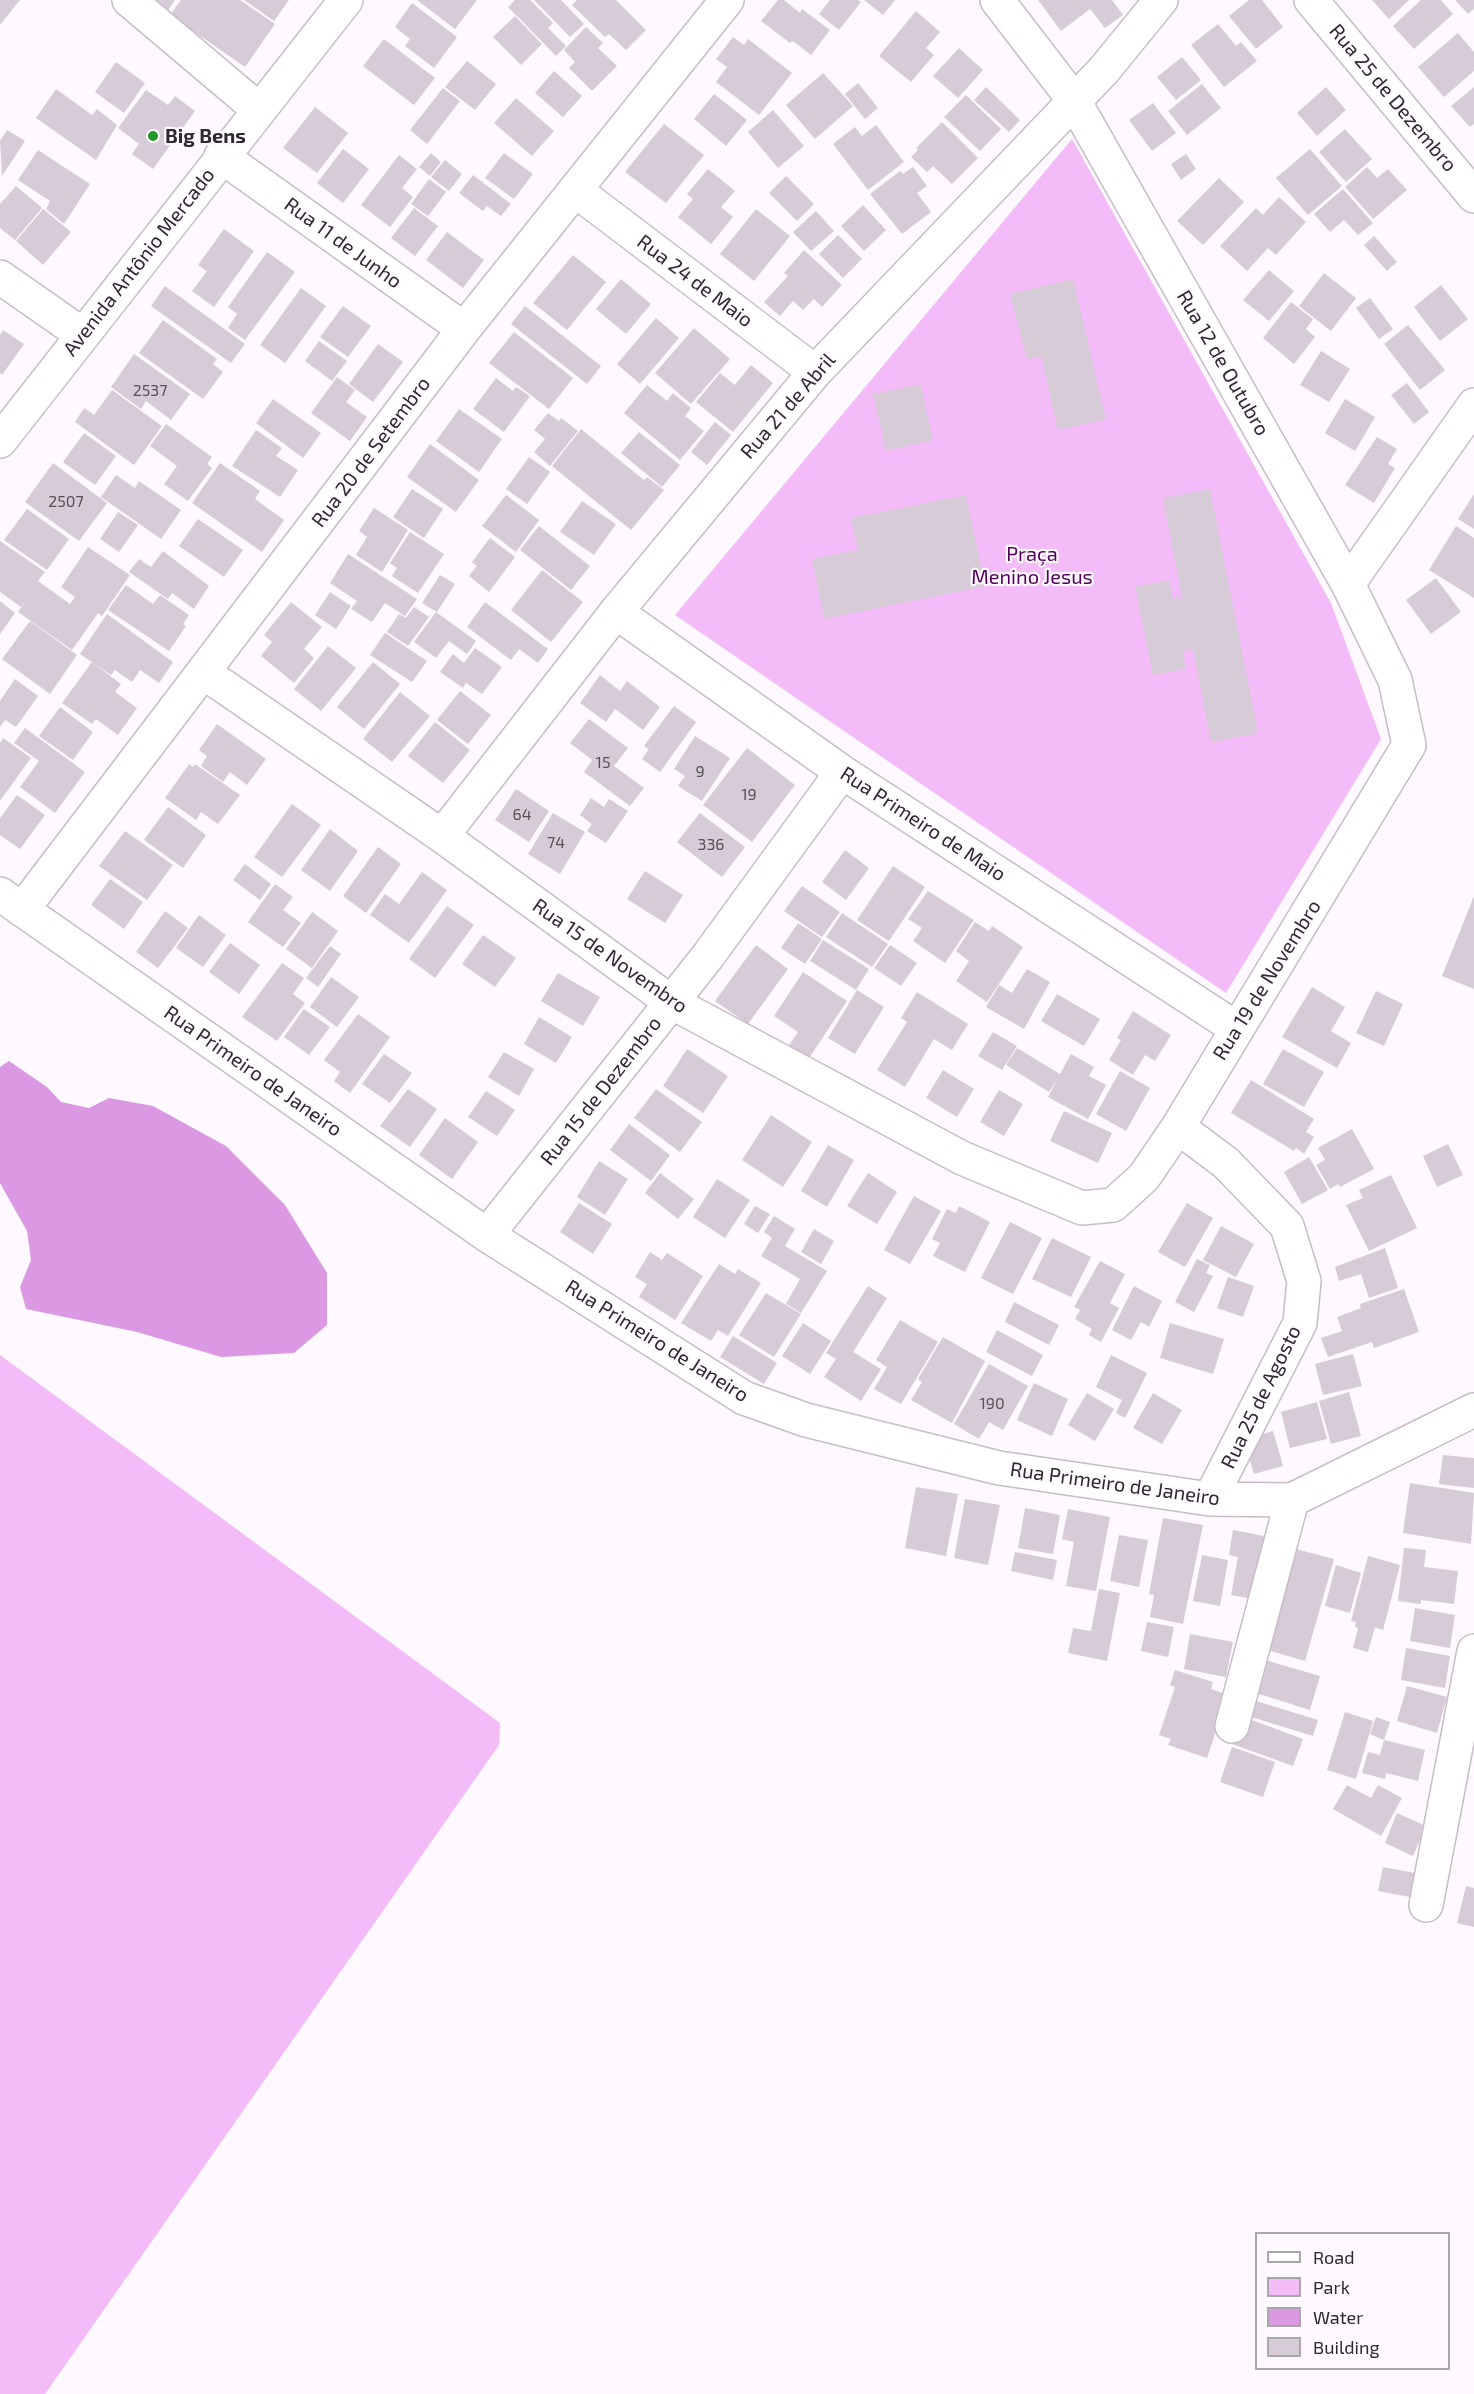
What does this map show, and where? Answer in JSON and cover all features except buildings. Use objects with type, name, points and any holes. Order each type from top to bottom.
[{"type":"street","points":[[129,0],[258,109]]},
{"type":"street","name":"Avenida Antônio Mercado","points":[[0,441],[221,156],[346,0]]},
{"type":"street","name":"Rua 20 de Setembro","points":[[11,902],[203,672],[464,329],[727,0]]},
{"type":"street","name":"Rua 12 de Outubro","points":[[997,0],[1073,99],[1348,584],[1395,680],[1408,745]]},
{"type":"street","name":"Rua 21 de Abril","points":[[442,836],[616,612],[815,372],[1073,99],[1104,70],[1161,0]]},
{"type":"street","name":"Rua 25 de Dezembro","points":[[1311,0],[1474,196]]},
{"type":"street","name":"Rua 11 de Junho","points":[[221,156],[464,329]]},
{"type":"street","name":"Rua 24 de Maio","points":[[575,190],[815,372]]},
{"type":"street","points":[[0,277],[83,335]]},
{"type":"street","points":[[1348,584],[1474,405]]},
{"type":"street","name":"Rua Primeiro de Maio","points":[[616,612],[842,772],[1236,1028]]},
{"type":"street","name":"Rua 15 de Novembro","points":[[203,672],[442,836],[671,1002],[962,1158],[1082,1208],[1113,1205]]},
{"type":"street","name":"Rua 19 de Novembro","points":[[1113,1205],[1144,1177],[1178,1127],[1408,745]]},
{"type":"street","name":"Rua 15 de Dezembro","points":[[487,1235],[708,956],[842,772]]},
{"type":"street","name":"Rua Primeiro de Janeiro","points":[[11,902],[487,1235],[744,1398],[806,1420],[999,1468],[1210,1499],[1292,1500],[1474,1410]]},
{"type":"street","name":"Rua 25 de Agosto","points":[[1178,1127],[1226,1163],[1287,1226],[1304,1281],[1300,1323],[1210,1499]]},
{"type":"street","points":[[1232,1726],[1292,1500]]},
{"type":"street","points":[[1426,1905],[1474,1651]]},
{"type":"green space","name":"Praça Menino Jesus","points":[[1072,139],[1331,603],[1381,739],[1226,993],[675,615]]},
{"type":"green space","points":[[0,1355],[500,1723],[499,1745],[45,2394],[0,2394]]},
{"type":"water","points":[[9,1061],[47,1087],[61,1102],[89,1108],[109,1098],[153,1106],[226,1146],[285,1205],[327,1273],[327,1325],[294,1353],[221,1357],[137,1332],[26,1309],[20,1287],[31,1260],[27,1231],[0,1183],[0,1067]]},
{"type":"place","name":"Big Bens","points":[[153,136]]}]
